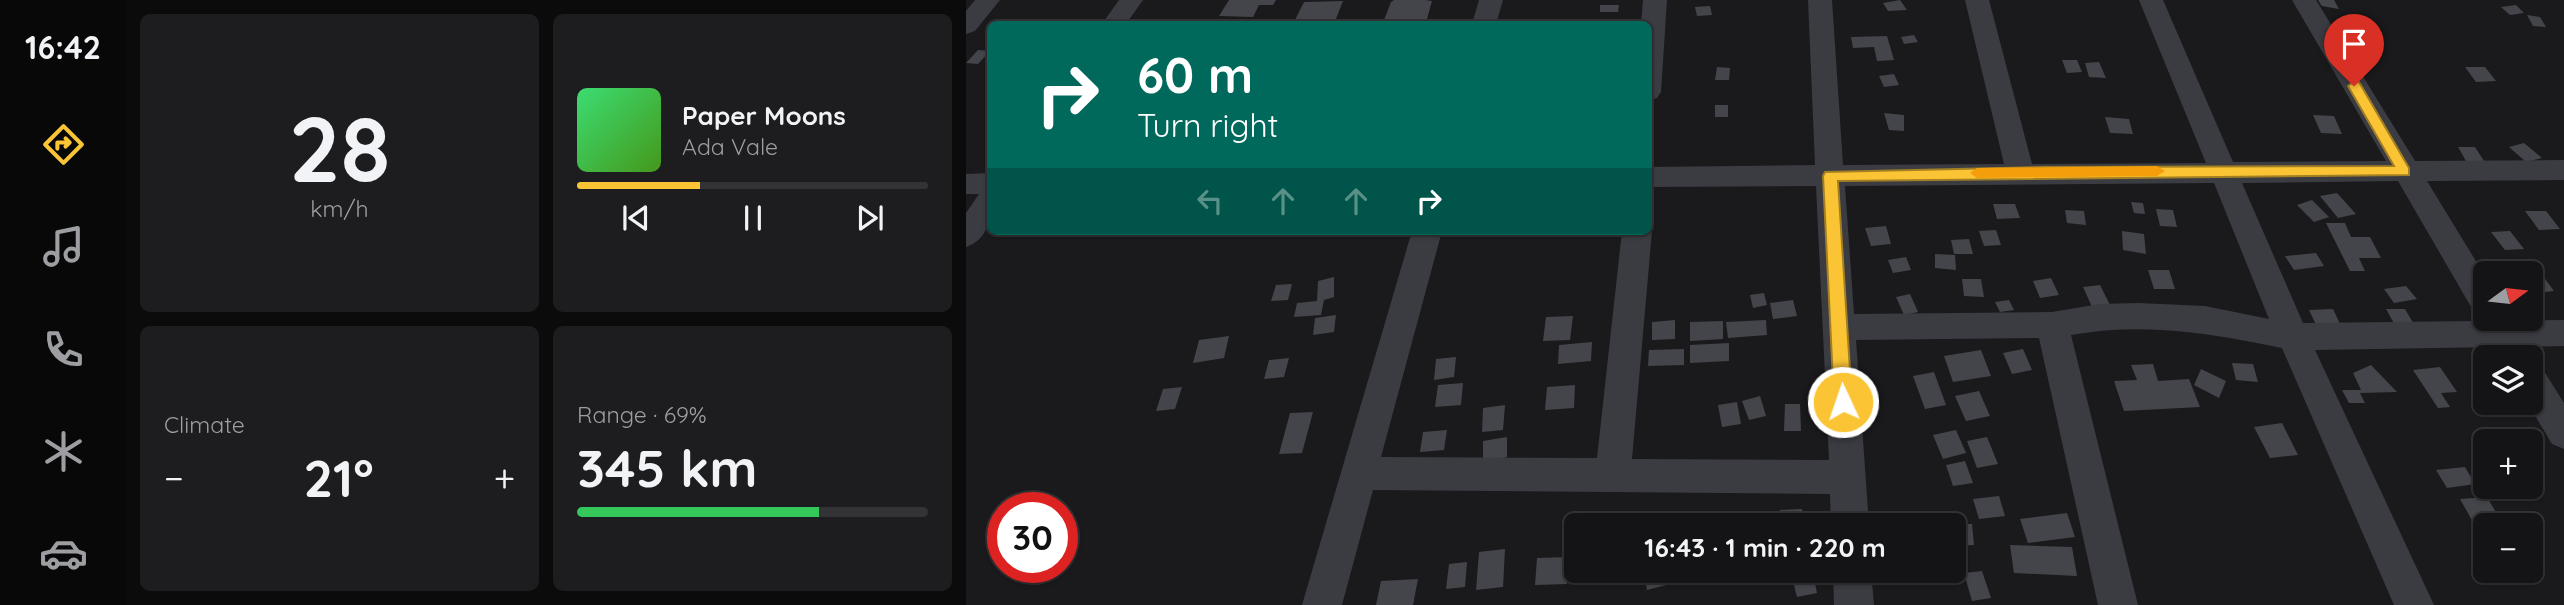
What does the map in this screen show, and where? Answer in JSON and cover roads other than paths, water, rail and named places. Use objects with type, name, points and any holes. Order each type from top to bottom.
[{"type":"street","points":[[966,26],[988,0]]},
{"type":"street","points":[[1116,21],[1131,0]]},
{"type":"street","points":[[1485,21],[1491,0]]},
{"type":"street","points":[[1652,39],[1655,0]]},
{"type":"street","points":[[1820,0],[1849,513]]},
{"type":"street","points":[[1978,0],[2020,172]]},
{"type":"street","points":[[2151,0],[2293,337],[2414,605]]},
{"type":"street","points":[[2304,0],[2473,283]]},
{"type":"street","points":[[1652,177],[2223,170],[2564,170]]},
{"type":"street","points":[[966,184],[987,183]]},
{"type":"street","points":[[966,236],[987,204]]},
{"type":"street","points":[[1322,605],[1426,235]]},
{"type":"street","points":[[1613,475],[1637,235]]},
{"type":"street","points":[[1839,327],[2052,325],[2100,317],[2174,316],[2238,324],[2293,337],[2505,337],[2564,333]]},
{"type":"street","points":[[2052,325],[2118,605]]},
{"type":"street","points":[[2543,399],[2564,433]]},
{"type":"street","points":[[1359,472],[1847,477]]},
{"type":"street","points":[[1853,583],[1854,605]]}]
